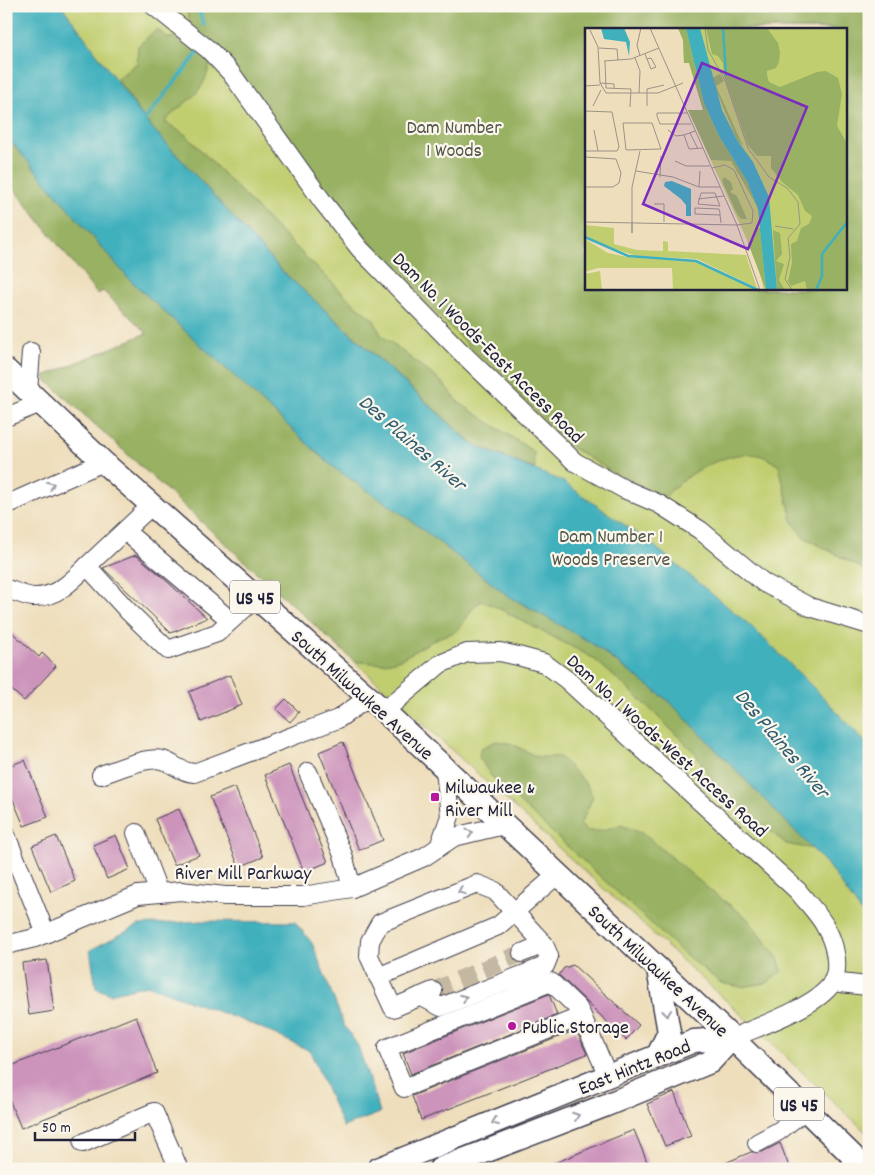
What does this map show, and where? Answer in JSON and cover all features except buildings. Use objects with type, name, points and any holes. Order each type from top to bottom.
[{"type":"main road","name":"South Milwaukee Avenue","points":[[6,370],[103,462],[376,705],[732,1038],[866,1169]]},
{"type":"main road","points":[[658,970],[669,1032],[658,1056]]},
{"type":"main road","name":"East Hintz Road","points":[[378,1169],[694,1040],[732,1038]]},
{"type":"main road","name":"East Hintz Road","points":[[440,1169],[604,1106],[710,1062],[732,1038]]},
{"type":"street","name":"Dam No. 1 Woods-East Access Road","points":[[154,6],[209,50],[231,73],[323,202],[360,249],[460,351],[575,462],[624,490],[659,504],[700,530],[764,583],[810,607],[869,624]]},
{"type":"street","points":[[6,417],[35,397],[31,352]]},
{"type":"street","points":[[6,505],[103,462]]},
{"type":"street","points":[[6,589],[33,597],[56,593],[72,582],[152,505]]},
{"type":"street","points":[[125,530],[230,620]]},
{"type":"street","points":[[87,566],[168,650],[217,633],[256,598]]},
{"type":"street","name":"Dam No. 1 Woods-West Access Road","points":[[101,775],[149,760],[162,760],[183,772],[194,773],[376,705],[440,664],[467,653],[500,652],[544,663],[567,680],[798,891],[826,926],[836,964],[832,982]]},
{"type":"street","points":[[439,846],[450,816],[445,770]]},
{"type":"street","points":[[308,772],[342,855],[352,888]]},
{"type":"street","name":"River Mill Parkway","points":[[6,945],[46,934],[138,894],[180,891],[225,896],[294,896],[352,888],[424,857],[454,837],[504,824]]},
{"type":"street","points":[[136,833],[159,893]]},
{"type":"street","points":[[6,835],[46,934]]},
{"type":"street","points":[[378,977],[498,926],[557,874]]},
{"type":"street","points":[[477,884],[496,891],[544,944],[549,956],[545,966],[440,1007],[426,993],[392,1008],[369,956],[370,942],[380,924],[477,884]]},
{"type":"street","points":[[522,953],[544,944]]},
{"type":"street","points":[[582,1016],[404,1088],[387,1048],[551,982],[578,1008],[582,1016],[608,1076]]},
{"type":"street","points":[[732,1038],[816,1000],[832,982],[867,986]]},
{"type":"street","points":[[757,1143],[779,1131],[805,1110]]},
{"type":"street","points":[[83,1143],[154,1112],[179,1169]]},
{"type":"green space","name":"Dam Number 1 Woods Preserve","points":[[6,6],[869,6],[869,1135],[731,1005],[43,377],[147,333],[103,291],[97,294],[6,178]]},
{"type":"green space","name":"Dam Number 1 Woods","points":[[185,6],[869,6],[869,572],[802,536],[792,520],[779,466],[762,456],[750,454],[737,455],[709,465],[683,480],[664,498],[617,475],[568,445],[398,275],[340,207],[254,91],[191,27]]},
{"type":"green space","points":[[157,29],[168,38],[182,37],[210,63],[207,75],[198,91],[165,122],[186,135],[274,226],[351,301],[374,320],[381,335],[443,383],[458,402],[534,452],[535,469],[474,445],[282,271],[145,120],[117,79],[137,63],[138,46]]},
{"type":"green space","points":[[6,136],[130,280],[333,467],[404,515],[507,595],[590,642],[670,702],[813,849],[786,844],[714,784],[696,754],[641,700],[593,658],[494,606],[481,601],[455,632],[439,638],[398,660],[380,663],[354,661],[43,377],[147,333],[103,291],[97,294],[6,178]]},
{"type":"green space","points":[[496,741],[512,744],[537,757],[560,757],[584,781],[593,797],[580,825],[587,831],[600,831],[621,825],[644,834],[711,891],[747,918],[778,958],[782,971],[767,983],[741,987],[721,983],[682,952],[491,776],[479,757],[481,748]]},
{"type":"water","name":"Des Plaines River","points":[[6,6],[62,6],[145,120],[282,271],[473,445],[562,481],[653,545],[752,627],[820,694],[869,746],[869,923],[826,863],[670,702],[590,642],[507,595],[404,515],[333,467],[130,280],[6,136]]},
{"type":"water","points":[[202,921],[295,922],[312,943],[344,1025],[358,1046],[380,1113],[343,1127],[310,1051],[257,1026],[147,985],[110,994],[96,988],[90,950],[139,925]]},
{"type":"waterway","points":[[197,6],[204,25]]},
{"type":"waterway","points":[[143,122],[198,53]]},
{"type":"tunnel","points":[[433,991],[522,953]]},
{"type":"place","name":"Milwaukee & River Mill","points":[[435,797]]},
{"type":"place","name":"Public Storage","points":[[512,1026]]}]
